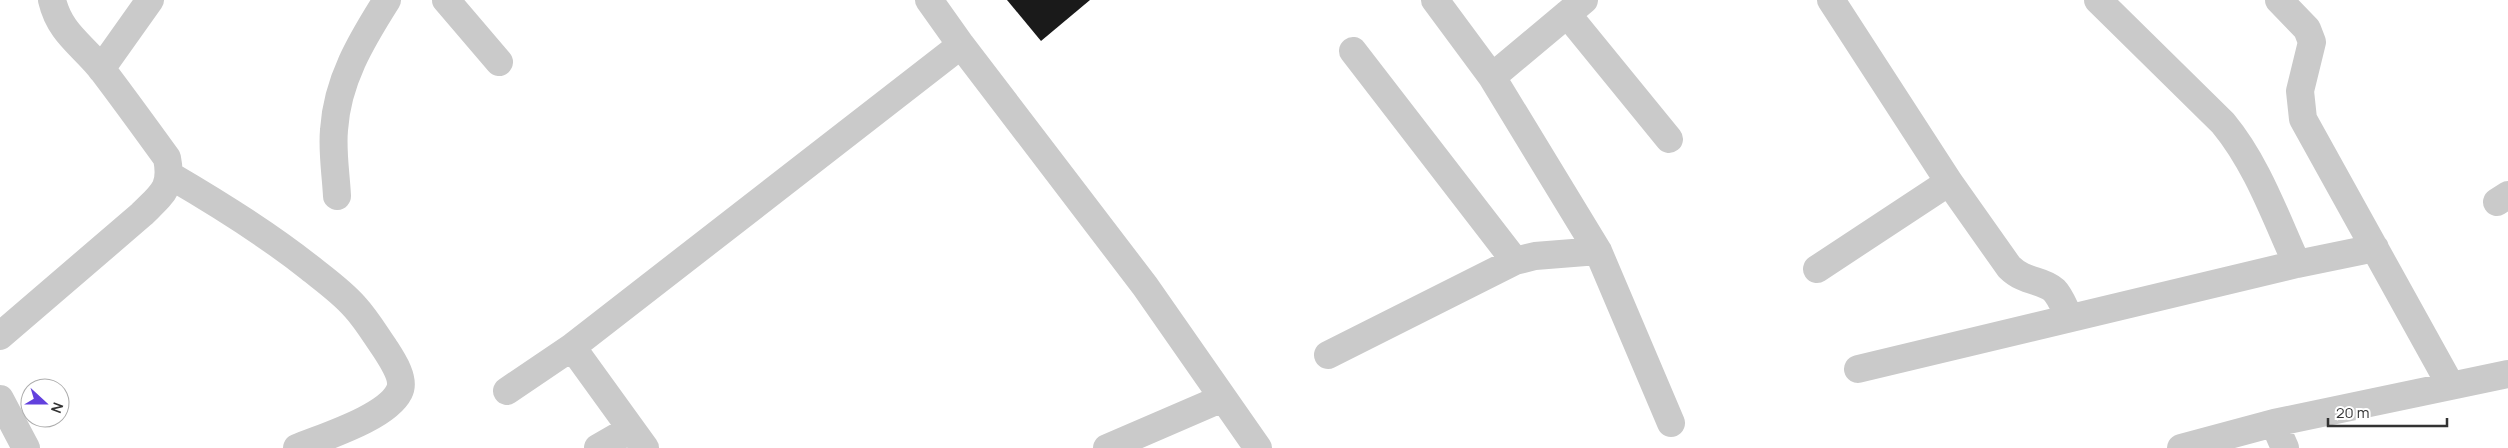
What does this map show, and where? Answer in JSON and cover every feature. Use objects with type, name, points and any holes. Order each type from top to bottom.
[{"type":"street","points":[[0,336],[142,214],[160,196],[171,176],[167,158],[101,69],[69,35],[56,17],[52,0]]},
{"type":"street","points":[[101,69],[150,0]]},
{"type":"street","points":[[337,196],[334,132],[337,104],[347,70],[387,0]]},
{"type":"street","points":[[446,0],[499,62]]},
{"type":"street","points":[[929,0],[960,45],[1144,286],[1258,448]]},
{"type":"street","points":[[1435,0],[1492,76],[1598,251],[1671,423]]},
{"type":"street","points":[[1831,0],[1949,182],[2009,267],[2017,275],[2030,281],[2044,284],[2055,291],[2070,318]]},
{"type":"street","points":[[2098,0],[2223,123],[2239,142],[2252,165],[2297,264]]},
{"type":"street","points":[[2279,0],[2306,30],[2312,42],[2300,91],[2303,119],[2451,386]]},
{"type":"street","points":[[1492,76],[1576,7],[1670,139]]},
{"type":"street","points":[[507,391],[572,347],[960,45]]},
{"type":"street","points":[[1353,51],[1515,261]]},
{"type":"street","points":[[171,176],[229,210],[277,242],[336,289],[356,308],[394,361],[400,380],[400,392],[389,404],[372,416],[297,448]]},
{"type":"street","points":[[1817,269],[1949,182]]},
{"type":"street","points":[[1858,369],[2297,264],[2375,248]]},
{"type":"street","points":[[1328,355],[1515,261],[1535,256],[1598,251]]},
{"type":"street","points":[[572,347],[638,438],[598,448]]},
{"type":"street","points":[[2181,448],[2274,422],[2508,374]]},
{"type":"street","points":[[1107,448],[1223,398]]},
{"type":"street","points":[[0,399],[26,448]]},
{"type":"street","points":[[2274,422],[2285,448]]},
{"type":"building","points":[[1007,0],[1090,0],[1041,41]]}]
